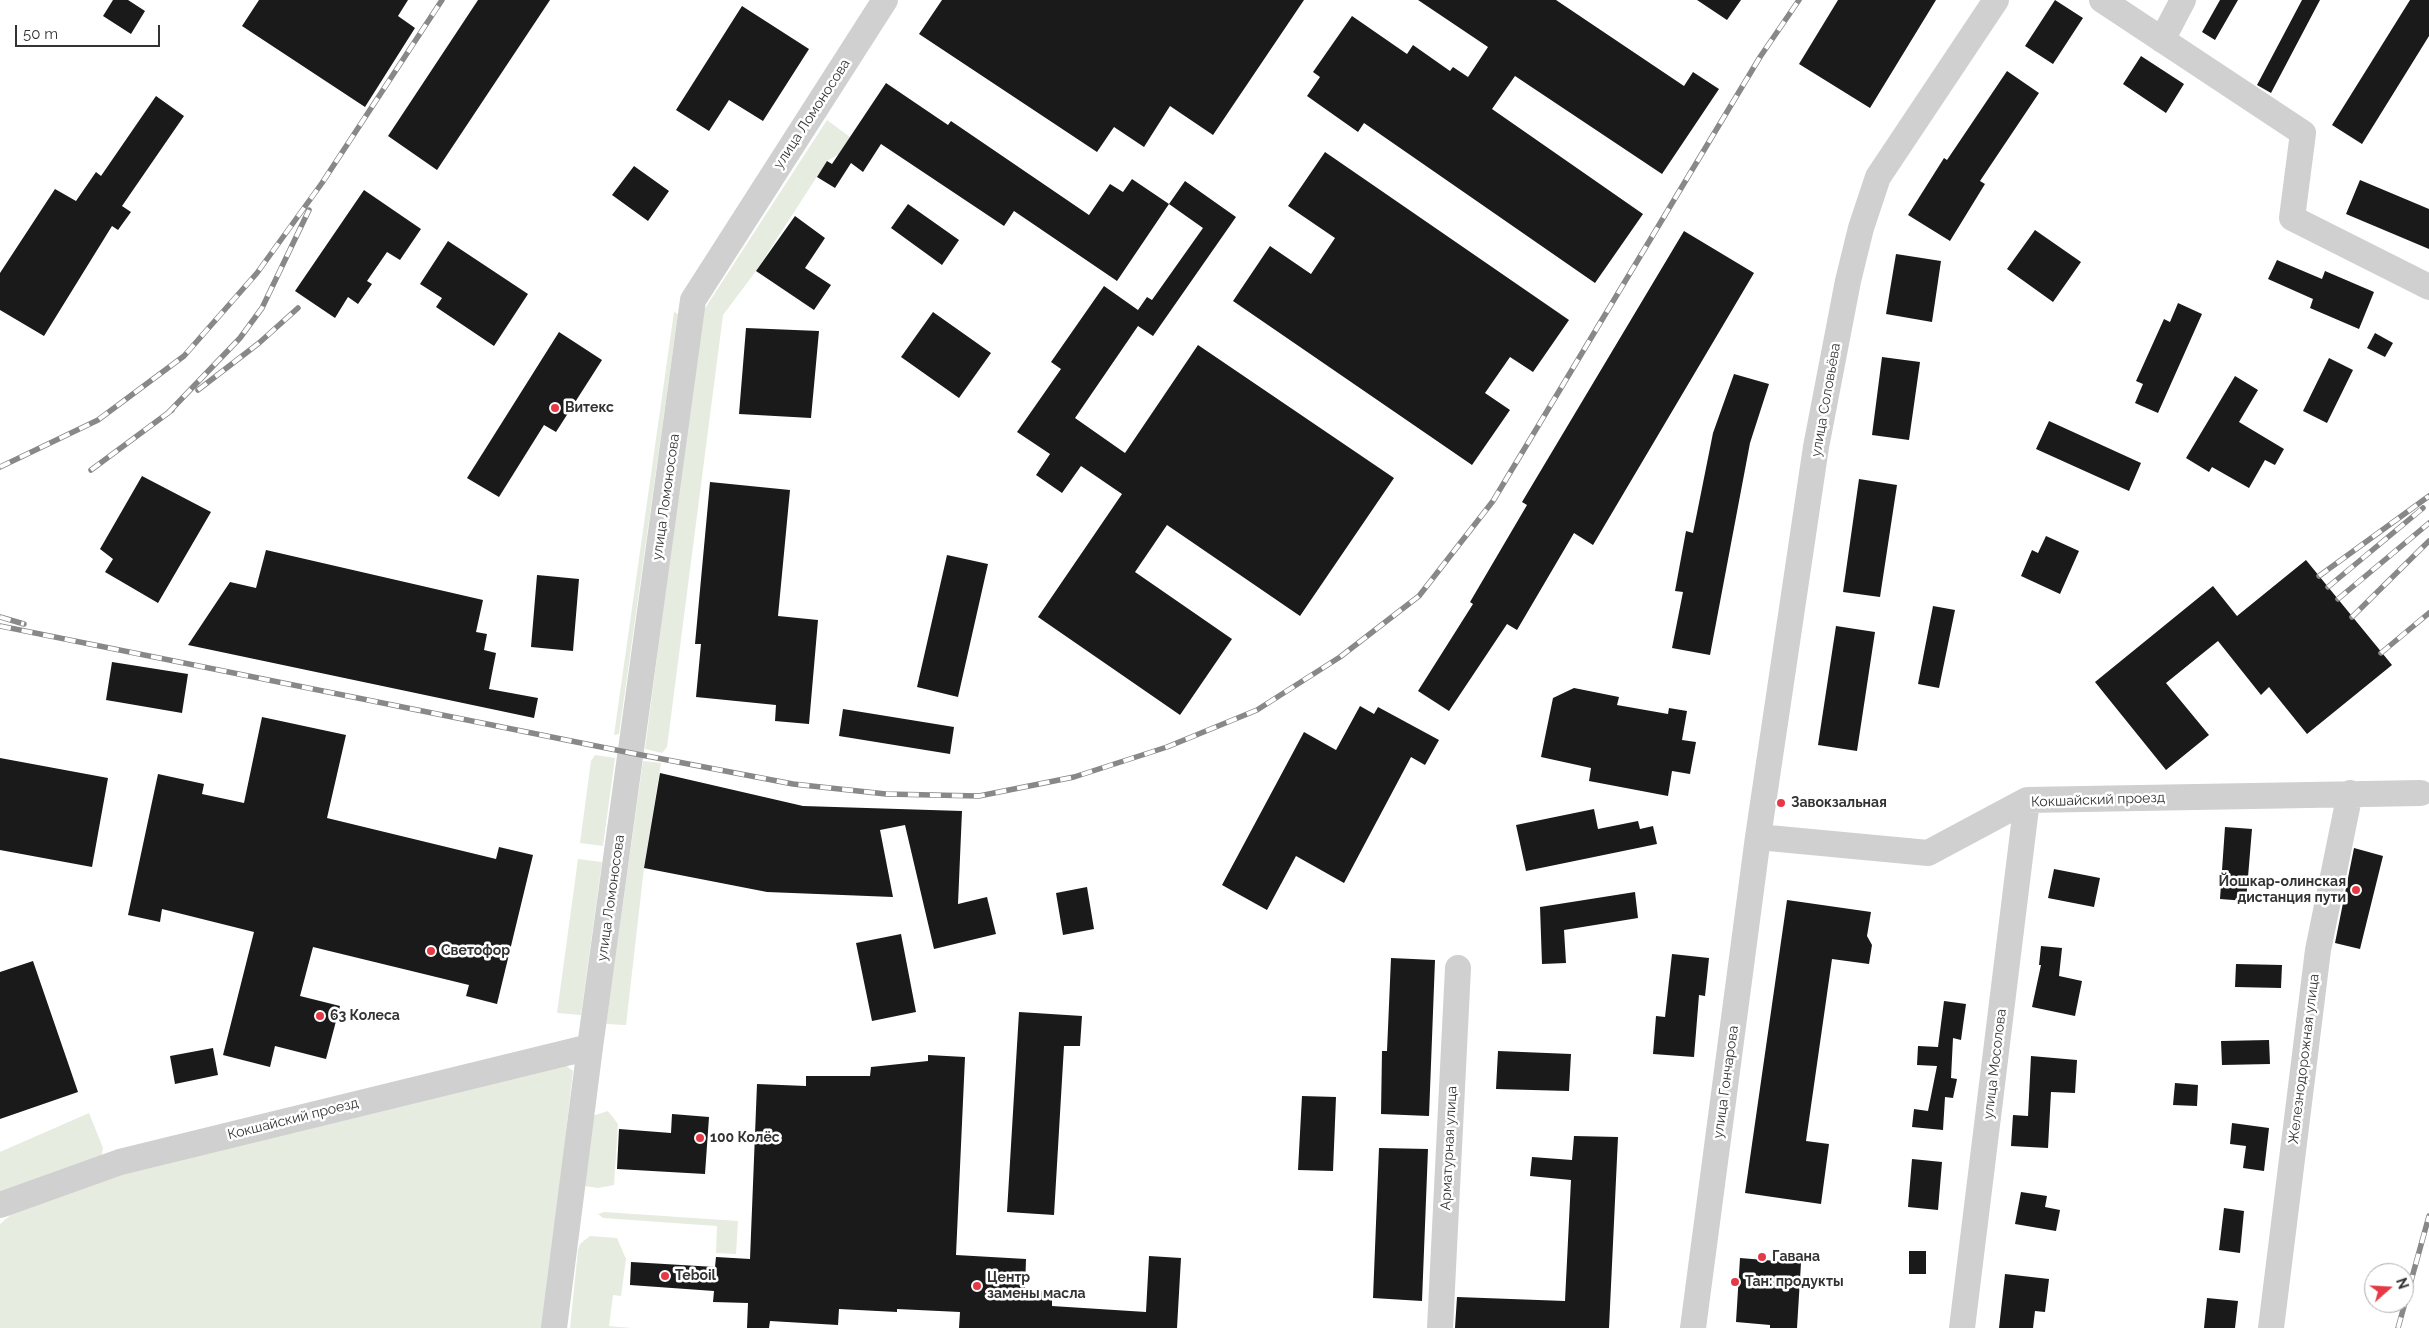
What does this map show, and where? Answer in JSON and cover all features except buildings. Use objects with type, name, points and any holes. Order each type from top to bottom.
[{"type":"street","name":"улица Ломоносова","points":[[554,1328],[590,1047],[693,300],[885,0]]},
{"type":"street","name":"улица Соловьёва","points":[[1758,837],[1816,447],[1848,281],[1861,228],[1878,177],[1996,0]]},
{"type":"street","points":[[2102,0],[2303,133],[2292,218],[2429,287]]},
{"type":"street","points":[[2162,40],[2183,0]]},
{"type":"street","name":"Железнодорожная улица","points":[[2271,1328],[2318,950],[2350,793]]},
{"type":"street","name":"Кокшайский проезд","points":[[1758,837],[1928,852],[2027,800],[2421,793]]},
{"type":"street","name":"улица Мосолова","points":[[1962,1328],[2027,800]]},
{"type":"street","name":"улица Гончарова","points":[[1693,1328],[1758,837]]},
{"type":"street","name":"Арматурная улица","points":[[1440,1328],[1458,968]]},
{"type":"street","name":"Кокшайский проезд","points":[[0,1205],[120,1162],[590,1047]]},
{"type":"shaded area","points":[[827,120],[850,137],[839,154],[827,161],[756,271],[723,315],[667,747],[662,753],[645,749],[702,313]]},
{"type":"shaded area","points":[[674,312],[678,314],[619,734],[614,735]]},
{"type":"shaded area","points":[[595,755],[615,758],[603,846],[580,843],[591,761]]},
{"type":"shaded area","points":[[643,761],[661,763],[644,868],[626,1025],[606,1024]]},
{"type":"shaded area","points":[[578,859],[602,862],[581,1015],[557,1013]]},
{"type":"shaded area","points":[[560,1061],[573,1071],[544,1328],[0,1328],[0,1224],[15,1211],[122,1172]]},
{"type":"shaded area","points":[[608,1111],[618,1124],[614,1185],[598,1188],[584,1186],[592,1116]]},
{"type":"shaded area","points":[[89,1113],[103,1148],[101,1158],[0,1196],[0,1152]]},
{"type":"shaded area","points":[[604,1212],[738,1221],[736,1254],[716,1253],[717,1226],[603,1218],[598,1214]]},
{"type":"shaded area","points":[[590,1236],[617,1238],[626,1259],[621,1296],[613,1295],[609,1326],[632,1328],[570,1328],[578,1250],[580,1244]]},
{"type":"railway","points":[[0,467],[98,420],[184,356],[257,273],[322,183],[442,0]]},
{"type":"railway","points":[[0,626],[793,784],[886,794],[979,796],[1074,777],[1167,747],[1257,710],[1340,657],[1419,596],[1493,501],[1760,57],[1799,0]]},
{"type":"railway","points":[[168,413],[240,338],[262,308],[309,210]]},
{"type":"railway","points":[[198,390],[259,343],[298,308]]},
{"type":"railway","points":[[91,470],[172,410]]},
{"type":"railway","points":[[2319,576],[2429,496]]},
{"type":"railway","points":[[2328,587],[2423,508]]},
{"type":"railway","points":[[2338,599],[2429,523]]},
{"type":"railway","points":[[2352,617],[2429,541]]},
{"type":"railway","points":[[2381,653],[2429,613]]},
{"type":"railway","points":[[0,617],[24,624]]},
{"type":"railway","points":[[2398,1328],[2429,1216]]},
{"type":"place","name":"Витекс","points":[[555,408]]},
{"type":"place","name":"Завокзальная","points":[[1781,803]]},
{"type":"place","name":"Йошкар-олинская дистанция пути","points":[[2356,890]]},
{"type":"place","name":"Светофор","points":[[431,951]]},
{"type":"place","name":"63 Колеса","points":[[320,1016]]},
{"type":"place","name":"100 Колёс","points":[[700,1138]]},
{"type":"place","name":"Гавана","points":[[1762,1257]]},
{"type":"place","name":"Teboil","points":[[665,1276]]},
{"type":"place","name":"Тан: продукты","points":[[1735,1282]]},
{"type":"place","name":"Центр замены масла","points":[[977,1286]]}]
